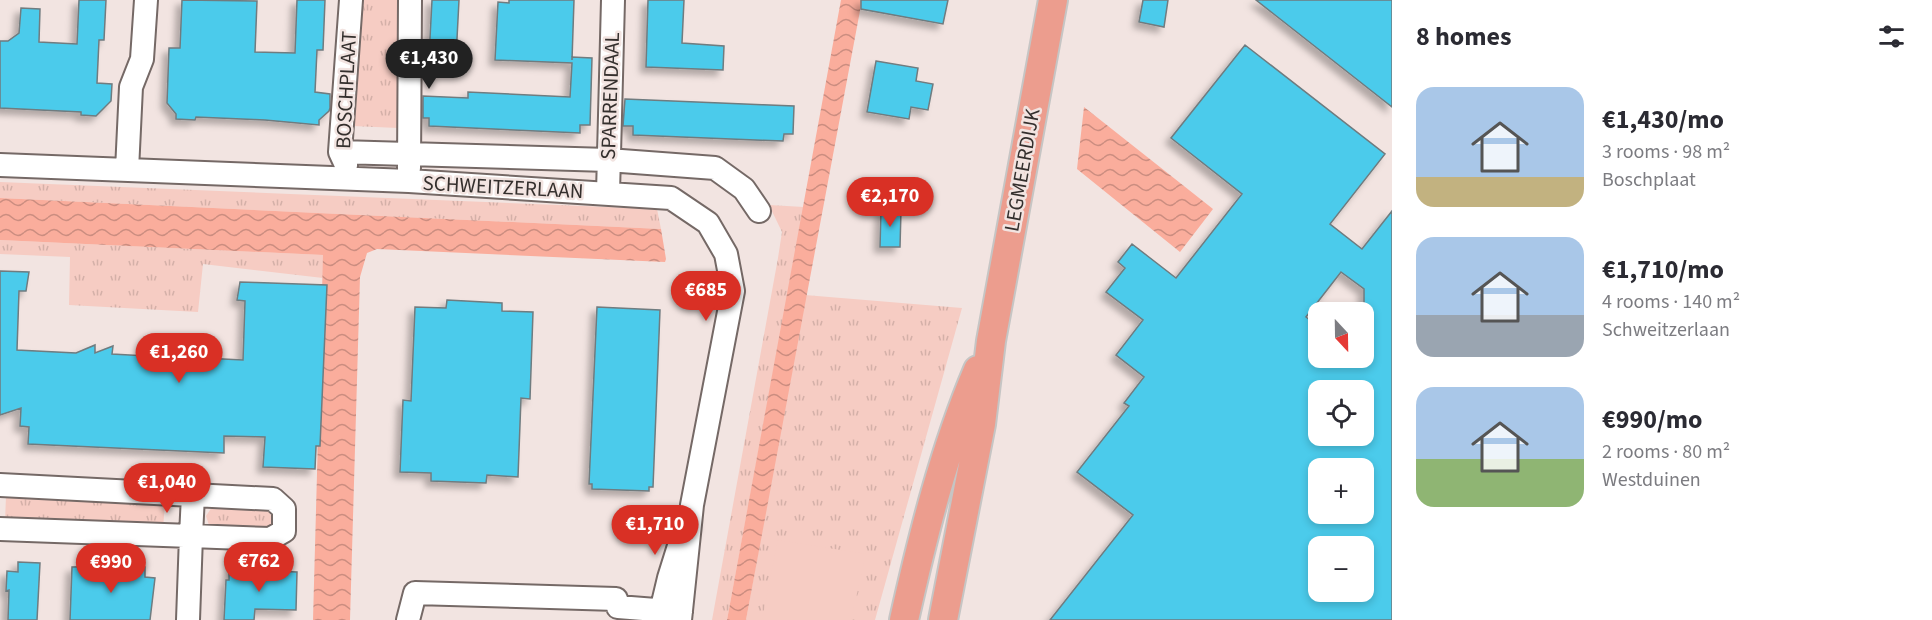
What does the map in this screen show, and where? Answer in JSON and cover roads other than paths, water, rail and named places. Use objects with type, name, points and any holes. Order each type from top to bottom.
[{"type":"main road","name":"LEGMEERDIJK","points":[[943,620],[981,424],[991,341],[1053,0]]},
{"type":"main road","name":"LEGMEERDIJK","points":[[904,620],[923,537],[959,414],[991,341]]},
{"type":"street","points":[[127,170],[131,87],[142,59],[146,0]]},
{"type":"street","name":"BOSCHPLAAT","points":[[351,0],[340,152],[351,179]]},
{"type":"street","points":[[409,182],[410,0]]},
{"type":"street","name":"SPARRENDAAL","points":[[608,193],[613,0]]},
{"type":"street","name":"SCHWEITZERLAAN","points":[[340,152],[608,160],[715,168],[744,189],[759,211]]},
{"type":"street","name":"SCHWEITZERLAAN","points":[[0,165],[351,179],[671,198],[708,223],[726,255],[733,291],[692,505],[669,578],[670,616],[618,607],[616,599],[415,593],[408,620]]},
{"type":"street","points":[[0,485],[273,499],[284,509],[284,531],[270,539],[0,529]]},
{"type":"street","points":[[188,620],[193,495]]},
{"type":"water","points":[[841,0],[862,0],[746,620],[727,620]]},
{"type":"water","points":[[1084,107],[1213,209],[1180,252],[1077,169]]},
{"type":"water","points":[[0,198],[661,229],[666,259],[665,262],[377,249],[367,253],[360,277],[350,620],[313,620],[323,255],[0,240]]}]
